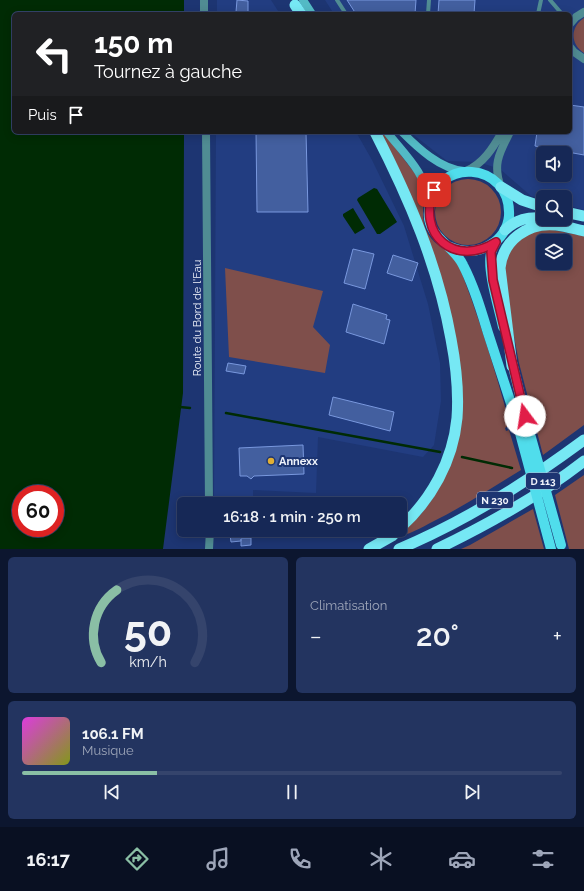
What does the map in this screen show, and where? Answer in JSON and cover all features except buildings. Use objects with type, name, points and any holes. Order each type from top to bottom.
[{"type":"highway","points":[[376,134],[403,189],[433,266],[446,314],[455,361],[458,390],[457,418],[453,442],[445,466],[422,506],[407,521]]},
{"type":"highway","points":[[501,187],[522,200],[536,205]]},
{"type":"highway","points":[[572,213],[584,216]]},
{"type":"highway","points":[[505,230],[512,223],[521,219],[536,218]]},
{"type":"highway","points":[[572,223],[584,226]]},
{"type":"highway","points":[[512,366],[500,268],[504,250],[518,235],[532,227],[556,225],[584,231]]},
{"type":"highway","points":[[554,462],[584,434]]},
{"type":"highway","name":"N 230","points":[[399,549],[462,520],[523,483],[584,440]]},
{"type":"highway","name":"N 230","points":[[437,549],[472,532],[555,483],[584,461]]},
{"type":"highway","points":[[555,483],[584,468]]},
{"type":"highway","points":[[369,549],[390,537]]},
{"type":"main road","points":[[298,7],[308,12]]},
{"type":"main road","points":[[389,134],[420,173],[428,191],[428,214],[431,227],[438,238],[448,246],[460,251],[473,252],[485,249],[496,242],[505,230],[509,219],[507,197],[501,187],[485,174],[452,169],[443,165],[404,134]]},
{"type":"main road","points":[[429,202],[434,190],[442,181],[452,174],[465,171]]},
{"type":"main road","name":"D 113","points":[[496,242],[491,252],[491,266],[512,366],[521,419]]},
{"type":"main road","name":"D 113","points":[[448,246],[458,256],[471,284],[521,419],[558,548]]},
{"type":"street","points":[[204,0],[204,12]]},
{"type":"street","points":[[572,22],[584,12]]},
{"type":"street","points":[[572,48],[582,58]]},
{"type":"street","points":[[572,56],[582,58]]},
{"type":"street","name":"Route du Bord de l'Eau","points":[[206,134],[209,497]]},
{"type":"street","points":[[465,171],[476,167],[484,160],[501,134]]},
{"type":"street","points":[[501,187],[497,177],[497,165],[509,134]]},
{"type":"street","points":[[209,549],[210,537]]},
{"type":"lane","points":[[337,0],[345,12]]},
{"type":"lane","points":[[428,12],[429,0]]},
{"type":"lane","points":[[538,12],[541,0]]},
{"type":"lane","points":[[550,0],[560,12]]},
{"type":"shaded area","points":[[0,0],[184,0],[184,12],[12,12],[12,134],[184,134],[183,393],[163,549],[0,549]]},
{"type":"shaded area","points":[[217,0],[271,0],[279,12],[217,12]]},
{"type":"shaded area","points":[[325,0],[584,0],[584,210],[572,207],[572,190],[536,190],[536,197],[531,196],[500,169],[478,162],[447,161],[413,134],[572,134],[572,12],[333,12]]},
{"type":"shaded area","points":[[584,18],[584,53],[576,45],[574,40],[574,31],[579,22]]},
{"type":"shaded area","points":[[216,134],[357,134],[372,160],[404,226],[428,304],[440,363],[441,401],[434,445],[423,457],[318,437],[316,493],[253,490],[253,497],[214,497]]},
{"type":"shaded area","points":[[381,134],[385,134],[420,180],[423,192],[424,224],[432,240],[457,261],[492,362],[510,425],[505,428],[506,431],[509,430],[521,470],[478,497],[407,534],[407,526],[421,514],[433,498],[452,459],[453,327]]},
{"type":"shaded area","points":[[468,179],[481,182],[491,189],[498,199],[501,212],[498,225],[491,235],[481,242],[468,245],[455,242],[445,235],[438,225],[435,212],[438,199],[445,189],[455,182]]},
{"type":"shaded area","points":[[374,188],[377,189],[397,222],[380,234],[377,234],[357,200]]},
{"type":"shaded area","points":[[353,208],[365,228],[355,234],[343,216],[343,214]]},
{"type":"shaded area","points":[[548,229],[584,236],[584,425],[543,455],[519,363],[503,278],[505,254],[524,234]]},
{"type":"shaded area","points":[[225,268],[323,291],[313,327],[330,345],[325,373],[229,357]]},
{"type":"shaded area","points":[[584,475],[584,549],[569,549],[555,495]]},
{"type":"shaded area","points":[[533,509],[544,549],[461,549],[470,545]]},
{"type":"waterway","points":[[180,407],[190,408]]},
{"type":"waterway","points":[[226,413],[440,452]]},
{"type":"waterway","points":[[462,457],[512,468]]},
{"type":"place","name":"Annexx","points":[[271,461]]},
{"type":"route","points":[[434,190],[429,202],[428,214],[431,227],[438,238],[448,246],[460,251],[473,252],[485,249],[496,242],[491,252],[490,259],[493,280],[525,416]]}]
